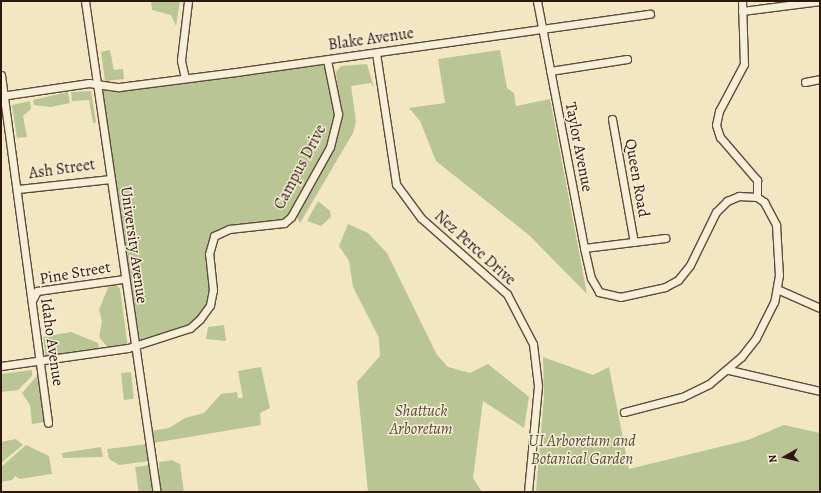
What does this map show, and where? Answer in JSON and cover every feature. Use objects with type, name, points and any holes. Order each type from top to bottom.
[{"type":"street","name":"University Avenue","points":[[85,1],[124,279],[157,492]]},
{"type":"street","points":[[185,78],[182,60],[188,1]]},
{"type":"street","name":"Taylor Avenue","points":[[536,1],[584,248],[591,278],[603,295],[620,297],[672,284],[690,265],[721,206],[739,196],[758,197]]},
{"type":"street","points":[[624,412],[682,397],[729,370],[756,338],[777,289],[779,260],[776,225],[768,206],[758,197],[757,180],[720,137],[716,125],[719,111],[744,64],[742,1]]},
{"type":"street","points":[[742,11],[820,1]]},
{"type":"street","name":"Blake Avenue","points":[[3,96],[96,85],[119,87],[327,60],[650,14]]},
{"type":"street","name":"Nez Perce Drive","points":[[376,53],[396,184],[421,218],[507,294],[532,344],[538,386],[528,492]]},
{"type":"street","points":[[550,71],[627,59]]},
{"type":"street","name":"Campus Drive","points":[[1,366],[41,362],[134,345],[190,328],[205,313],[213,290],[209,254],[214,236],[229,229],[284,223],[291,217],[336,130],[338,102],[327,60]]},
{"type":"street","name":"Idaho Avenue","points":[[1,75],[18,189],[48,423]]},
{"type":"street","points":[[805,82],[820,79]]},
{"type":"street","name":"Queen Road","points":[[612,119],[634,242]]},
{"type":"street","name":"Ash Street","points":[[18,189],[110,179]]},
{"type":"street","points":[[584,248],[665,238]]},
{"type":"street","name":"Pine Street","points":[[32,299],[37,291],[124,279]]},
{"type":"street","points":[[777,289],[820,308]]},
{"type":"street","points":[[729,370],[820,391]]},
{"type":"green space","points":[[151,1],[180,1],[176,26],[171,15],[152,10]]},
{"type":"green space","points":[[110,50],[114,70],[123,69],[124,79],[105,81],[101,52]]},
{"type":"green space","points":[[500,50],[507,88],[514,93],[516,106],[550,99],[587,294],[529,235],[436,161],[420,121],[409,108],[445,103],[438,59]]},
{"type":"green space","points":[[327,60],[337,130],[284,223],[220,232],[209,246],[210,305],[190,328],[134,345],[96,85],[104,88]]},
{"type":"green space","points":[[367,64],[374,88],[371,83],[351,86],[356,121],[353,133],[300,223],[296,215],[335,143],[341,125],[336,72],[341,66]]},
{"type":"green space","points":[[91,91],[96,122],[93,123],[89,100],[72,101],[71,92]]},
{"type":"green space","points":[[68,92],[70,103],[51,107],[34,105],[33,100]]},
{"type":"green space","points":[[30,101],[31,109],[23,116],[27,137],[17,138],[12,105]]},
{"type":"green space","points":[[318,201],[330,211],[331,217],[321,226],[307,221]]},
{"type":"green space","name":"Shattuck Arboretum","points":[[348,224],[368,233],[387,253],[437,355],[448,367],[470,373],[488,364],[529,397],[524,428],[483,401],[473,478],[482,492],[368,492],[357,382],[380,356],[379,338],[353,287],[349,261],[339,246]]},
{"type":"green space","points":[[116,284],[120,289],[128,348],[108,348],[99,337],[102,321],[99,310],[109,285]]},
{"type":"green space","points":[[224,325],[226,341],[206,339],[208,327]]},
{"type":"green space","points":[[71,332],[98,343],[100,352],[46,360],[43,337]]},
{"type":"green space","name":"UI Arboretum and Botanical Garden","points":[[543,357],[593,375],[609,367],[629,469],[748,440],[784,425],[820,433],[820,492],[536,492],[544,396]]},
{"type":"green space","points":[[261,367],[270,408],[260,413],[261,425],[153,443],[151,431],[169,428],[185,418],[204,413],[221,394],[237,392],[238,398],[243,398],[238,371]]},
{"type":"green space","points":[[32,370],[32,376],[18,390],[1,392],[1,374]]},
{"type":"green space","points":[[131,372],[134,399],[124,400],[121,373]]},
{"type":"green space","points":[[36,377],[39,377],[46,422],[32,424],[30,405],[22,393]]},
{"type":"green space","points":[[16,439],[23,445],[1,463],[1,442]]},
{"type":"green space","points":[[148,444],[150,461],[119,465],[109,459],[107,449]]},
{"type":"green space","points":[[26,445],[49,456],[52,474],[20,479],[15,476],[12,480],[1,482],[1,467]]},
{"type":"green space","points":[[101,447],[103,457],[63,458],[62,453]]},
{"type":"green space","points":[[172,460],[180,464],[184,492],[160,492],[159,462]]},
{"type":"green space","points":[[150,465],[154,492],[139,492],[135,467]]}]
